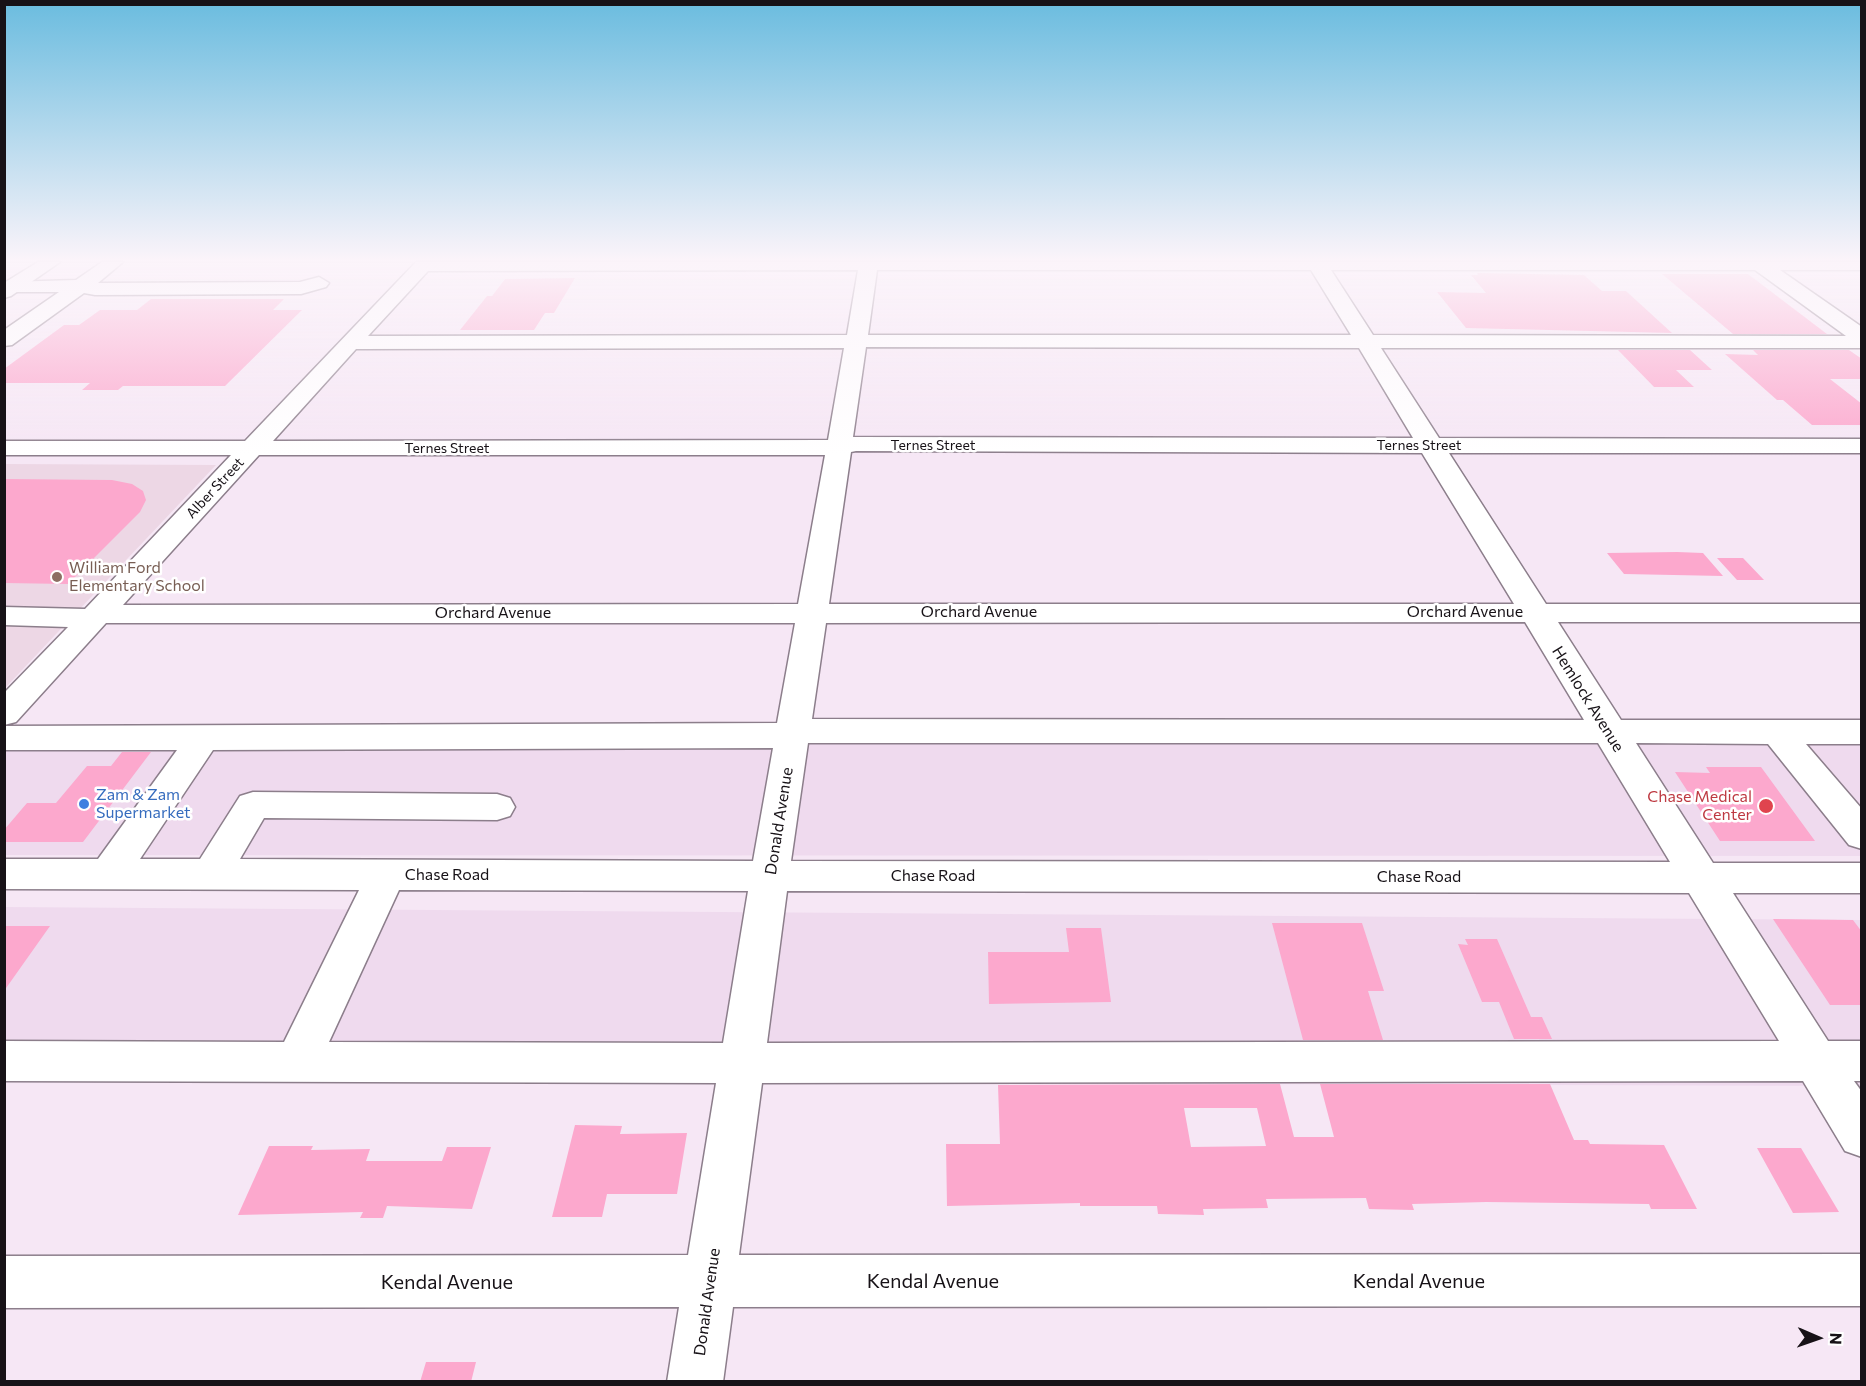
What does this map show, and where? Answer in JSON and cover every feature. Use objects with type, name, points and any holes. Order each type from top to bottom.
[{"type":"street","points":[[4,340],[23,327]]},
{"type":"street","name":"Alber Street","points":[[4,714],[365,327]]},
{"type":"street","name":"Donald Avenue","points":[[695,1382],[770,875],[859,327]]},
{"type":"street","name":"Hemlock Avenue","points":[[1356,327],[1862,1136]]},
{"type":"street","points":[[1847,327],[1862,337]]},
{"type":"street","points":[[350,343],[1862,342]]},
{"type":"street","points":[[110,448],[125,434],[120,424]]},
{"type":"street","name":"Ternes Street","points":[[4,448],[1862,446]]},
{"type":"street","name":"Orchard Avenue","points":[[5,616],[812,612],[1862,613]]},
{"type":"street","points":[[28,744],[203,738],[770,737],[793,731],[1862,732]]},
{"type":"street","points":[[1777,732],[1862,835]]},
{"type":"street","points":[[109,874],[203,738]]},
{"type":"street","points":[[211,874],[253,805],[496,807]]},
{"type":"street","name":"Chase Road","points":[[4,874],[1861,879]]},
{"type":"street","points":[[297,1062],[386,874]]},
{"type":"street","points":[[4,1061],[742,1063],[1862,1061]]},
{"type":"street","name":"Kendal Avenue","points":[[4,1282],[1862,1280]]},
{"type":"shaded area","name":"William Ford Elementary School","points":[[5,464],[216,465],[5,688]]},
{"type":"shaded area","points":[[1861,723],[1861,856],[5,855],[4,746]]},
{"type":"shaded area","points":[[5,907],[1861,920],[1861,1086],[5,1080]]},
{"type":"building","points":[[62,327],[285,327],[225,386],[123,386],[118,390],[82,390],[90,383],[4,383],[4,369]]},
{"type":"building","points":[[463,327],[536,327],[534,330],[460,330]]},
{"type":"building","points":[[1665,327],[1672,333],[1466,328]]},
{"type":"building","points":[[1724,327],[1817,327],[1827,334],[1733,334]]},
{"type":"building","points":[[1618,350],[1690,350],[1712,370],[1676,370],[1694,387],[1654,387]]},
{"type":"building","points":[[1753,350],[1849,350],[1862,359],[1862,379],[1830,379],[1862,404],[1862,425],[1812,425],[1783,400],[1777,400],[1725,354],[1758,355]]},
{"type":"building","name":"William Ford Elementary School","points":[[4,479],[112,480],[132,484],[143,491],[146,500],[140,512],[68,584],[4,583]]},
{"type":"building","points":[[1607,553],[1703,553],[1723,576],[1624,574]]},
{"type":"building","points":[[1717,558],[1743,558],[1764,580],[1737,580]]},
{"type":"building","name":"Zam & Zam Supermarket","points":[[122,752],[151,752],[83,842],[4,842],[4,830],[27,803],[56,803],[87,766],[111,766]]},
{"type":"building","name":"Chase Medical Center","points":[[1706,767],[1761,767],[1815,841],[1720,841],[1675,772],[1710,773]]},
{"type":"building","points":[[1773,919],[1853,920],[1862,932],[1862,1005],[1830,1005]]},
{"type":"building","points":[[1272,923],[1362,923],[1384,991],[1368,991],[1383,1040],[1303,1040]]},
{"type":"building","points":[[4,926],[50,926],[4,991]]},
{"type":"building","points":[[1066,928],[1101,928],[1111,1002],[989,1004],[988,952],[1069,952]]},
{"type":"building","points":[[1465,939],[1497,939],[1531,1017],[1542,1017],[1552,1039],[1514,1039],[1499,1002],[1482,1002],[1458,944],[1468,945]]},
{"type":"building","points":[[1280,1084],[1294,1137],[1334,1137],[1320,1084],[1550,1084],[1574,1140],[1588,1140],[1590,1144],[1664,1145],[1697,1209],[1651,1209],[1649,1204],[1486,1202],[1412,1204],[1414,1210],[1369,1209],[1366,1198],[1266,1199],[1268,1208],[1203,1209],[1204,1215],[1158,1214],[1157,1206],[1080,1206],[1080,1203],[947,1206],[946,1144],[1000,1144],[998,1085]],"holes":[[[1184,1108],[1257,1108],[1266,1146],[1191,1147]]]},
{"type":"building","points":[[575,1125],[622,1126],[620,1134],[687,1133],[677,1194],[607,1194],[602,1217],[552,1217]]},
{"type":"building","points":[[269,1146],[313,1146],[311,1150],[370,1149],[366,1161],[442,1161],[447,1147],[491,1147],[472,1209],[387,1206],[383,1218],[360,1218],[363,1212],[238,1215]]},
{"type":"building","points":[[1757,1148],[1801,1148],[1839,1212],[1793,1213]]},
{"type":"building","points":[[426,1362],[476,1362],[471,1382],[420,1382]]},
{"type":"place","name":"William Ford Elementary School","points":[[57,577]]},
{"type":"place","name":"Zam & Zam Supermarket","points":[[84,804]]},
{"type":"place","name":"Chase Medical Center","points":[[1766,806]]}]
